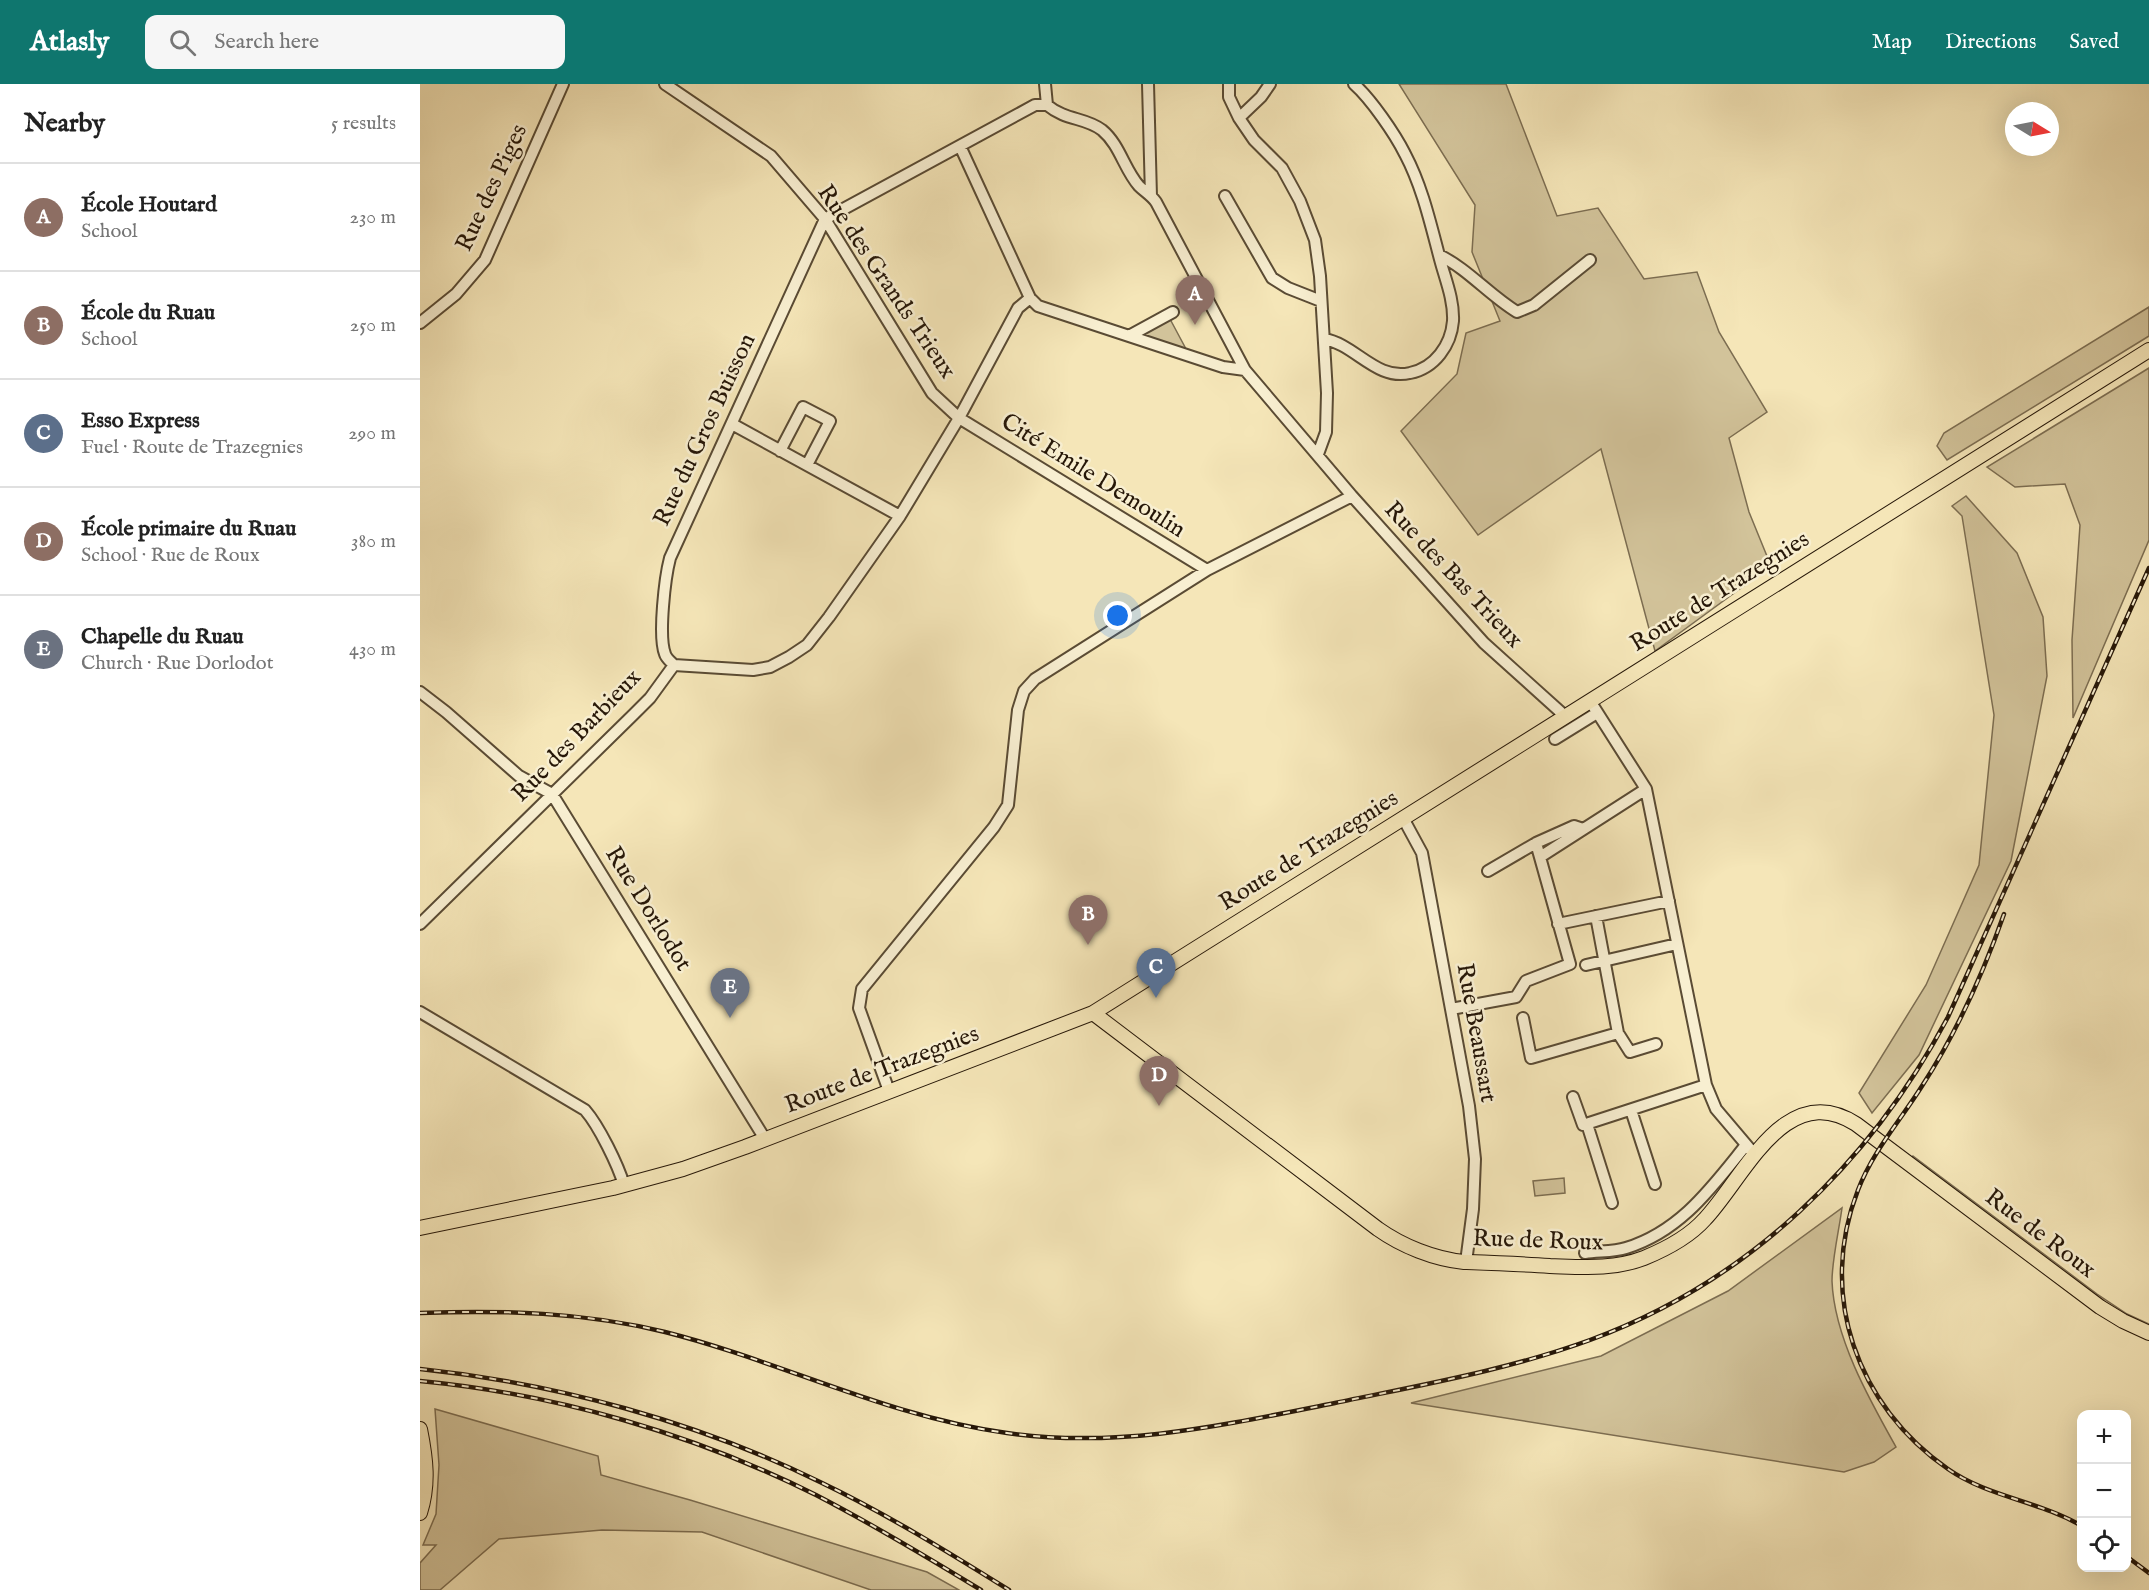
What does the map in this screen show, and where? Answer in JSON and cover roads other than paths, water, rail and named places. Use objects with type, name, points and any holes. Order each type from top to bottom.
[{"type":"main road","name":"Route de Trazegnies","points":[[420,1228],[624,1185],[692,1166],[1093,1013],[1565,716],[1594,707],[2149,350]]},
{"type":"main road","name":"Rue de Roux","points":[[1093,1013],[1101,1022],[1381,1231],[1402,1243],[1438,1257],[1466,1262],[1599,1268],[1646,1257],[1678,1241],[1697,1227],[1715,1208],[1751,1150],[1792,1119],[1820,1113],[1842,1117],[1904,1159],[2100,1307],[2128,1324],[2149,1333]]},
{"type":"main road","points":[[420,1429],[426,1460],[420,1513]]},
{"type":"street","name":"Rue des Piges","points":[[420,323],[456,294],[484,260],[562,84]]},
{"type":"street","name":"Rue des Grands Trieux","points":[[665,84],[771,156],[825,219],[932,393],[958,418]]},
{"type":"street","points":[[1045,84],[1047,105]]},
{"type":"street","points":[[1148,84],[1151,196]]},
{"type":"street","points":[[1229,84],[1229,97],[1239,118],[1254,140],[1282,168],[1300,201],[1315,240],[1324,339],[1326,432],[1318,454]]},
{"type":"street","points":[[1239,118],[1261,97],[1270,84]]},
{"type":"street","points":[[1324,339],[1337,341],[1386,373],[1400,375],[1425,368],[1439,356],[1450,338],[1453,320],[1451,301],[1427,210],[1405,155],[1386,125],[1354,84]]},
{"type":"street","points":[[825,219],[1035,105],[1047,105],[1062,116],[1092,124],[1102,130],[1112,140],[1138,185],[1151,196]]},
{"type":"street","points":[[960,146],[1030,298],[1038,306],[1223,367],[1245,370]]},
{"type":"street","name":"Rue des Bas Trieux","points":[[1151,196],[1245,370],[1352,496],[1484,643],[1565,716]]},
{"type":"street","points":[[1225,196],[1272,278],[1288,288],[1321,301]]},
{"type":"street","name":"Rue du Gros Buisson","points":[[674,665],[665,656],[663,644],[665,581],[670,558],[825,219]]},
{"type":"street","points":[[1439,255],[1455,262],[1501,302],[1517,312],[1534,305],[1590,260]]},
{"type":"street","name":"Rue des Barbieux","points":[[420,924],[650,698],[674,665],[753,670],[770,667],[807,645],[900,516],[958,418],[1018,308],[1030,298]]},
{"type":"street","points":[[1130,336],[1173,312]]},
{"type":"street","points":[[780,451],[803,407],[830,421],[807,465]]},
{"type":"street","name":"Cité Emile Demoulin","points":[[958,418],[1207,570]]},
{"type":"street","points":[[732,424],[900,516]]},
{"type":"street","points":[[889,1091],[859,1008],[862,989],[994,827],[1008,805],[1018,710],[1024,691],[1035,679],[1207,570],[1352,496]]},
{"type":"street","points":[[420,692],[519,776],[552,794]]},
{"type":"street","points":[[1555,739],[1594,707],[1646,789],[1706,1085],[1716,1109],[1751,1150]]},
{"type":"street","points":[[1540,857],[1646,789]]},
{"type":"street","name":"Rue Dorlodot","points":[[552,794],[765,1139]]},
{"type":"street","name":"Rue Beaussart","points":[[1403,818],[1422,853],[1469,1106],[1475,1160],[1473,1209],[1466,1262]]},
{"type":"street","points":[[1488,871],[1536,843],[1574,826],[1583,829]]},
{"type":"street","points":[[1451,1009],[1516,997],[1526,981],[1570,964],[1536,843]]},
{"type":"street","points":[[1558,924],[1669,901]]},
{"type":"street","points":[[1596,916],[1618,1033],[1630,1052],[1656,1044]]},
{"type":"street","points":[[1586,965],[1677,944]]},
{"type":"street","points":[[420,1012],[585,1110],[592,1118],[624,1185]]},
{"type":"street","points":[[1523,1018],[1531,1058],[1618,1033]]},
{"type":"street","points":[[1573,1097],[1583,1125],[1706,1085]]},
{"type":"street","points":[[1631,1110],[1655,1184]]},
{"type":"street","points":[[1587,1124],[1612,1203]]},
{"type":"street","name":"Rue de Roux","points":[[1585,1253],[1626,1248],[1665,1230],[1699,1203],[1751,1150]]},
{"type":"railway","points":[[420,1313],[512,1312],[573,1316],[634,1325],[708,1344],[920,1415],[1007,1433],[1090,1438],[1172,1432],[1335,1403],[1464,1376],[1528,1360],[1590,1340],[1648,1315],[1702,1286],[1752,1251],[1799,1212],[1842,1169],[1881,1121],[1917,1071],[1948,1017],[2149,568]]},
{"type":"railway","points":[[2004,914],[1978,981],[1947,1045],[1879,1149],[1858,1190],[1846,1230],[1842,1269],[1844,1308],[1854,1345],[1869,1381],[1890,1414],[1916,1443],[1963,1478],[1997,1493],[2049,1510],[2077,1524]]},
{"type":"railway","points":[[420,1369],[471,1375],[574,1395],[625,1408],[725,1441],[773,1460],[868,1507],[940,1547],[1009,1590]]},
{"type":"railway","points":[[420,1381],[471,1387],[573,1407],[623,1420],[722,1453],[770,1473],[858,1517],[981,1590]]},
{"type":"railway","points":[[2131,1560],[2149,1573]]},
{"type":"place","name":"École Houtard","points":[[1195,325]]},
{"type":"place","name":"École du Ruau","points":[[1088,945]]},
{"type":"place","name":"Esso Express","points":[[1156,998]]},
{"type":"place","name":"Chapelle du Ruau","points":[[730,1018]]},
{"type":"place","name":"École primaire du Ruau","points":[[1159,1106]]}]
